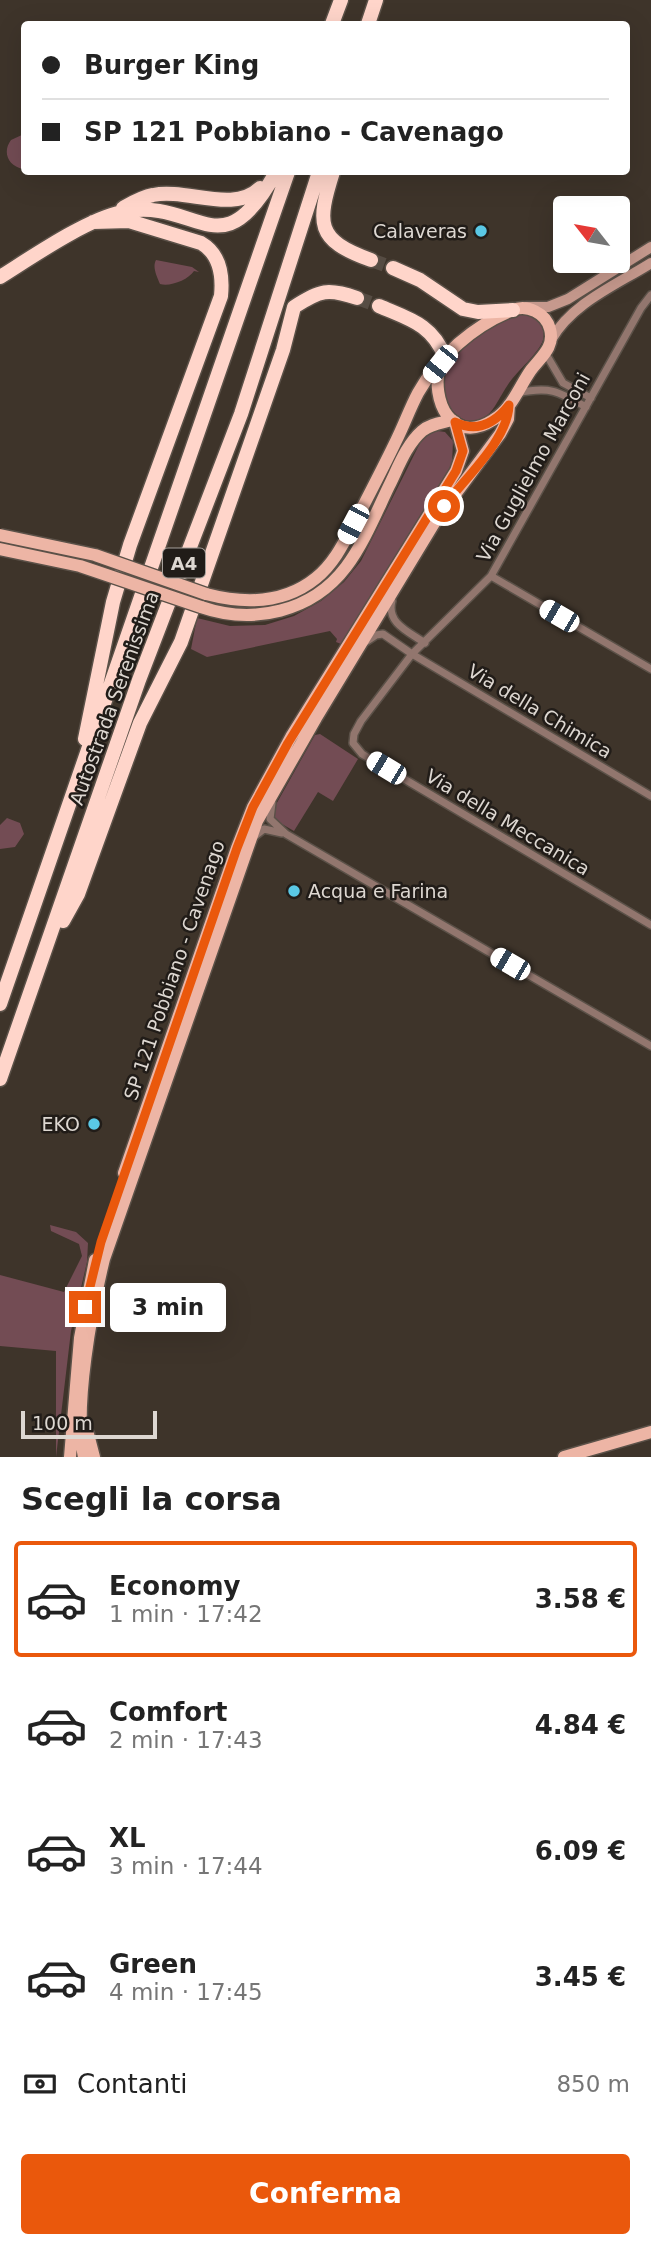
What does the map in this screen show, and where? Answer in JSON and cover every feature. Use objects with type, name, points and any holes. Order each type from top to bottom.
[{"type":"highway","points":[[333,21],[341,0]]},
{"type":"highway","points":[[339,21],[347,0]]},
{"type":"highway","points":[[369,21],[376,0]]},
{"type":"highway","points":[[0,276],[93,222],[153,195],[179,194],[225,200],[242,199],[257,191],[272,175]]},
{"type":"highway","points":[[113,214],[153,209],[206,225],[224,226],[246,213],[273,175]]},
{"type":"highway","name":"Autostrada Serenissima","points":[[0,1004],[287,175]]},
{"type":"highway","name":"Autostrada Serenissima","points":[[0,1079],[139,680],[240,414],[318,175]]},
{"type":"highway","points":[[332,175],[323,210],[324,225],[341,247],[371,260]]},
{"type":"highway","points":[[75,792],[113,602],[130,545],[222,288],[215,256],[201,243],[142,224],[118,220],[93,222]]},
{"type":"highway","points":[[393,268],[420,280],[463,309],[478,312],[518,309]]},
{"type":"highway","points":[[45,953],[78,894],[140,723],[181,642],[283,350],[294,307],[327,291],[357,298]]},
{"type":"highway","points":[[379,306],[431,332],[438,341],[442,360]]},
{"type":"main road","points":[[0,535],[96,555],[206,593],[247,602],[268,599],[301,587],[325,569],[348,536],[396,443],[418,393],[442,360],[470,335],[518,309],[534,311],[545,319],[550,327],[551,341],[545,354],[497,418],[480,427],[468,427],[454,421],[429,427],[413,442],[357,549],[342,572],[326,588],[298,605],[269,614],[232,615],[80,566],[0,549]]},
{"type":"main road","name":"SP 121 Pobbiano - Cavenago","points":[[70,1457],[83,1322],[97,1255],[242,834],[261,791],[288,743],[461,460],[463,444],[454,421],[442,409],[437,397],[437,380],[442,360]]},
{"type":"main road","name":"SP 121 Pobbiano - Cavenago","points":[[84,1457],[81,1427],[87,1359],[96,1297],[110,1241],[259,816],[442,511],[500,434],[509,416],[509,405]]},
{"type":"main road","points":[[375,623],[376,608],[410,550],[413,539]]},
{"type":"main road","points":[[87,1359],[87,1423],[94,1457]]},
{"type":"main road","points":[[564,1457],[651,1432]]},
{"type":"street","points":[[518,309],[548,307],[568,299],[651,247]]},
{"type":"street","points":[[551,341],[560,326],[573,313],[651,263]]},
{"type":"street","name":"Via Guglielmo Marconi","points":[[353,743],[354,734],[361,721],[412,654],[491,576],[651,295]]},
{"type":"street","points":[[545,354],[564,383],[591,398]]},
{"type":"street","points":[[517,393],[548,389],[558,391],[586,407]]},
{"type":"street","points":[[404,573],[391,603],[390,613],[398,625],[425,643]]},
{"type":"street","points":[[491,576],[651,669]]},
{"type":"street","name":"Via della Chimica","points":[[375,623],[383,634],[412,654],[651,796]]},
{"type":"street","points":[[351,662],[370,638],[383,634]]},
{"type":"street","name":"Via della Meccanica","points":[[353,743],[362,754],[651,925]]},
{"type":"street","points":[[298,748],[270,810],[271,821],[286,834],[651,1046]]},
{"type":"street","points":[[239,868],[261,830],[286,834]]},
{"type":"shaded area","points":[[21,135],[21,168],[8,158],[7,149],[11,140]]},
{"type":"shaded area","points":[[156,260],[192,267],[199,272],[194,271],[174,284],[160,284],[155,269]]},
{"type":"shaded area","points":[[517,314],[528,315],[540,324],[544,334],[541,345],[505,388],[487,415],[479,420],[462,419],[449,405],[445,395],[446,366],[453,355],[469,341]]},
{"type":"shaded area","points":[[445,432],[453,441],[452,464],[341,644],[336,642],[337,639],[330,631],[207,657],[191,649],[197,618],[230,626],[265,625],[294,616],[321,601],[344,582],[361,561],[421,441],[427,434]]},
{"type":"shaded area","points":[[320,734],[358,759],[333,801],[318,792],[294,831],[275,820],[274,808],[315,735]]},
{"type":"shaded area","points":[[7,818],[20,823],[24,834],[15,847],[0,849],[0,825]]},
{"type":"shaded area","points":[[50,1225],[76,1232],[88,1243],[87,1262],[71,1331],[56,1457],[56,1351],[0,1346],[0,1275],[64,1292],[82,1256],[79,1244],[51,1231]]},
{"type":"tunnel","points":[[371,260],[393,268]]},
{"type":"tunnel","points":[[357,298],[379,306]]},
{"type":"place","name":"Calaveras","points":[[481,231]]},
{"type":"place","name":"Acqua e Farina","points":[[294,891]]},
{"type":"place","name":"EKO","points":[[94,1124]]},
{"type":"route","points":[[85,1307],[101,1242],[253,807],[291,737],[456,471],[463,451],[462,439],[455,422],[472,428],[480,427],[497,418],[509,405],[509,416],[500,434],[444,506]]}]
